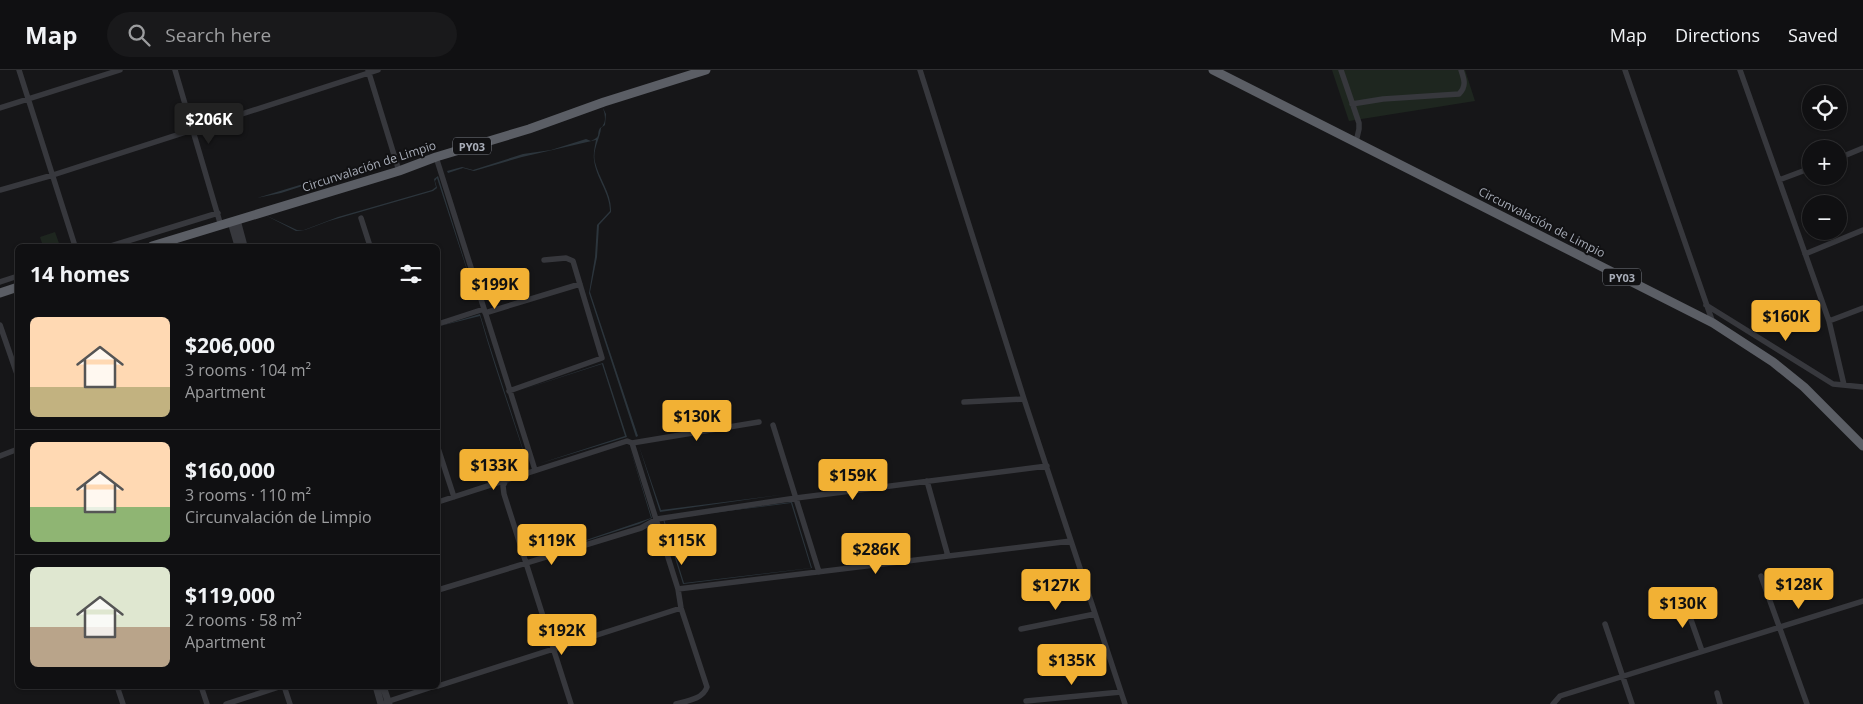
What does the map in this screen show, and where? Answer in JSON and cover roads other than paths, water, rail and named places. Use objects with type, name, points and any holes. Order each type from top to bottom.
[{"type":"highway","name":"Circunvalación de Limpio","points":[[159,244],[399,171],[436,157],[529,129],[604,102],[706,70]]},
{"type":"highway","name":"Circunvalación de Limpio","points":[[1213,70],[1713,323],[1773,362],[1804,387],[1863,446]]},
{"type":"highway","points":[[0,293],[15,288]]},
{"type":"street","points":[[20,70],[74,244]]},
{"type":"street","points":[[0,108],[120,70]]},
{"type":"street","points":[[175,70],[221,226]]},
{"type":"street","points":[[0,190],[53,175],[368,71],[378,70]]},
{"type":"street","points":[[920,70],[1024,400],[1125,704]]},
{"type":"street","points":[[1341,70],[1359,126],[1356,142]]},
{"type":"street","points":[[1352,104],[1383,99],[1459,94],[1464,86],[1461,70]]},
{"type":"street","points":[[1625,70],[1713,323]]},
{"type":"street","points":[[1740,70],[1829,322],[1844,385]]},
{"type":"street","points":[[368,71],[399,171]]},
{"type":"street","points":[[1847,155],[1863,148]]},
{"type":"street","points":[[436,157],[535,470]]},
{"type":"street","points":[[1779,180],[1802,171]]},
{"type":"street","points":[[118,244],[218,214]]},
{"type":"street","points":[[361,218],[369,244]]},
{"type":"street","points":[[234,221],[238,244]]},
{"type":"street","points":[[234,221],[243,244]]},
{"type":"street","points":[[1805,254],[1863,230]]},
{"type":"street","points":[[509,391],[602,358],[571,260],[566,258],[544,260]]},
{"type":"street","points":[[0,282],[15,277]]},
{"type":"street","points":[[440,323],[580,284]]},
{"type":"street","points":[[1706,305],[1833,384],[1863,387]]},
{"type":"street","points":[[1829,322],[1863,308]]},
{"type":"street","points":[[0,325],[15,368]]},
{"type":"street","points":[[964,402],[1024,400]]},
{"type":"street","points":[[440,501],[627,441],[632,443],[759,422]]},
{"type":"street","points":[[773,425],[818,572]]},
{"type":"street","points":[[632,443],[678,589],[681,608],[707,687],[705,693],[700,697],[676,704]]},
{"type":"street","points":[[0,456],[15,450]]},
{"type":"street","points":[[440,454],[454,496]]},
{"type":"street","points":[[440,589],[641,528],[657,519],[796,498],[1047,466]]},
{"type":"street","points":[[506,480],[504,494],[571,704]]},
{"type":"street","points":[[927,481],[948,556]]},
{"type":"street","points":[[678,589],[1071,541]]},
{"type":"street","points":[[1761,576],[1807,704]]},
{"type":"street","points":[[1684,600],[1702,651]]},
{"type":"street","points":[[1553,704],[1560,696],[1863,601]]},
{"type":"street","points":[[440,685],[681,608]]},
{"type":"street","points":[[1021,629],[1095,614]]},
{"type":"street","points":[[1605,624],[1632,704]]},
{"type":"street","points":[[118,689],[123,704]]},
{"type":"street","points":[[202,689],[207,704]]},
{"type":"street","points":[[226,704],[274,689]]},
{"type":"street","points":[[284,689],[290,704]]},
{"type":"street","points":[[378,689],[385,703]]},
{"type":"street","points":[[383,689],[385,703]]},
{"type":"street","points":[[385,703],[427,689]]},
{"type":"street","points":[[1026,701],[1121,692]]},
{"type":"street","points":[[1717,693],[1720,704]]}]
